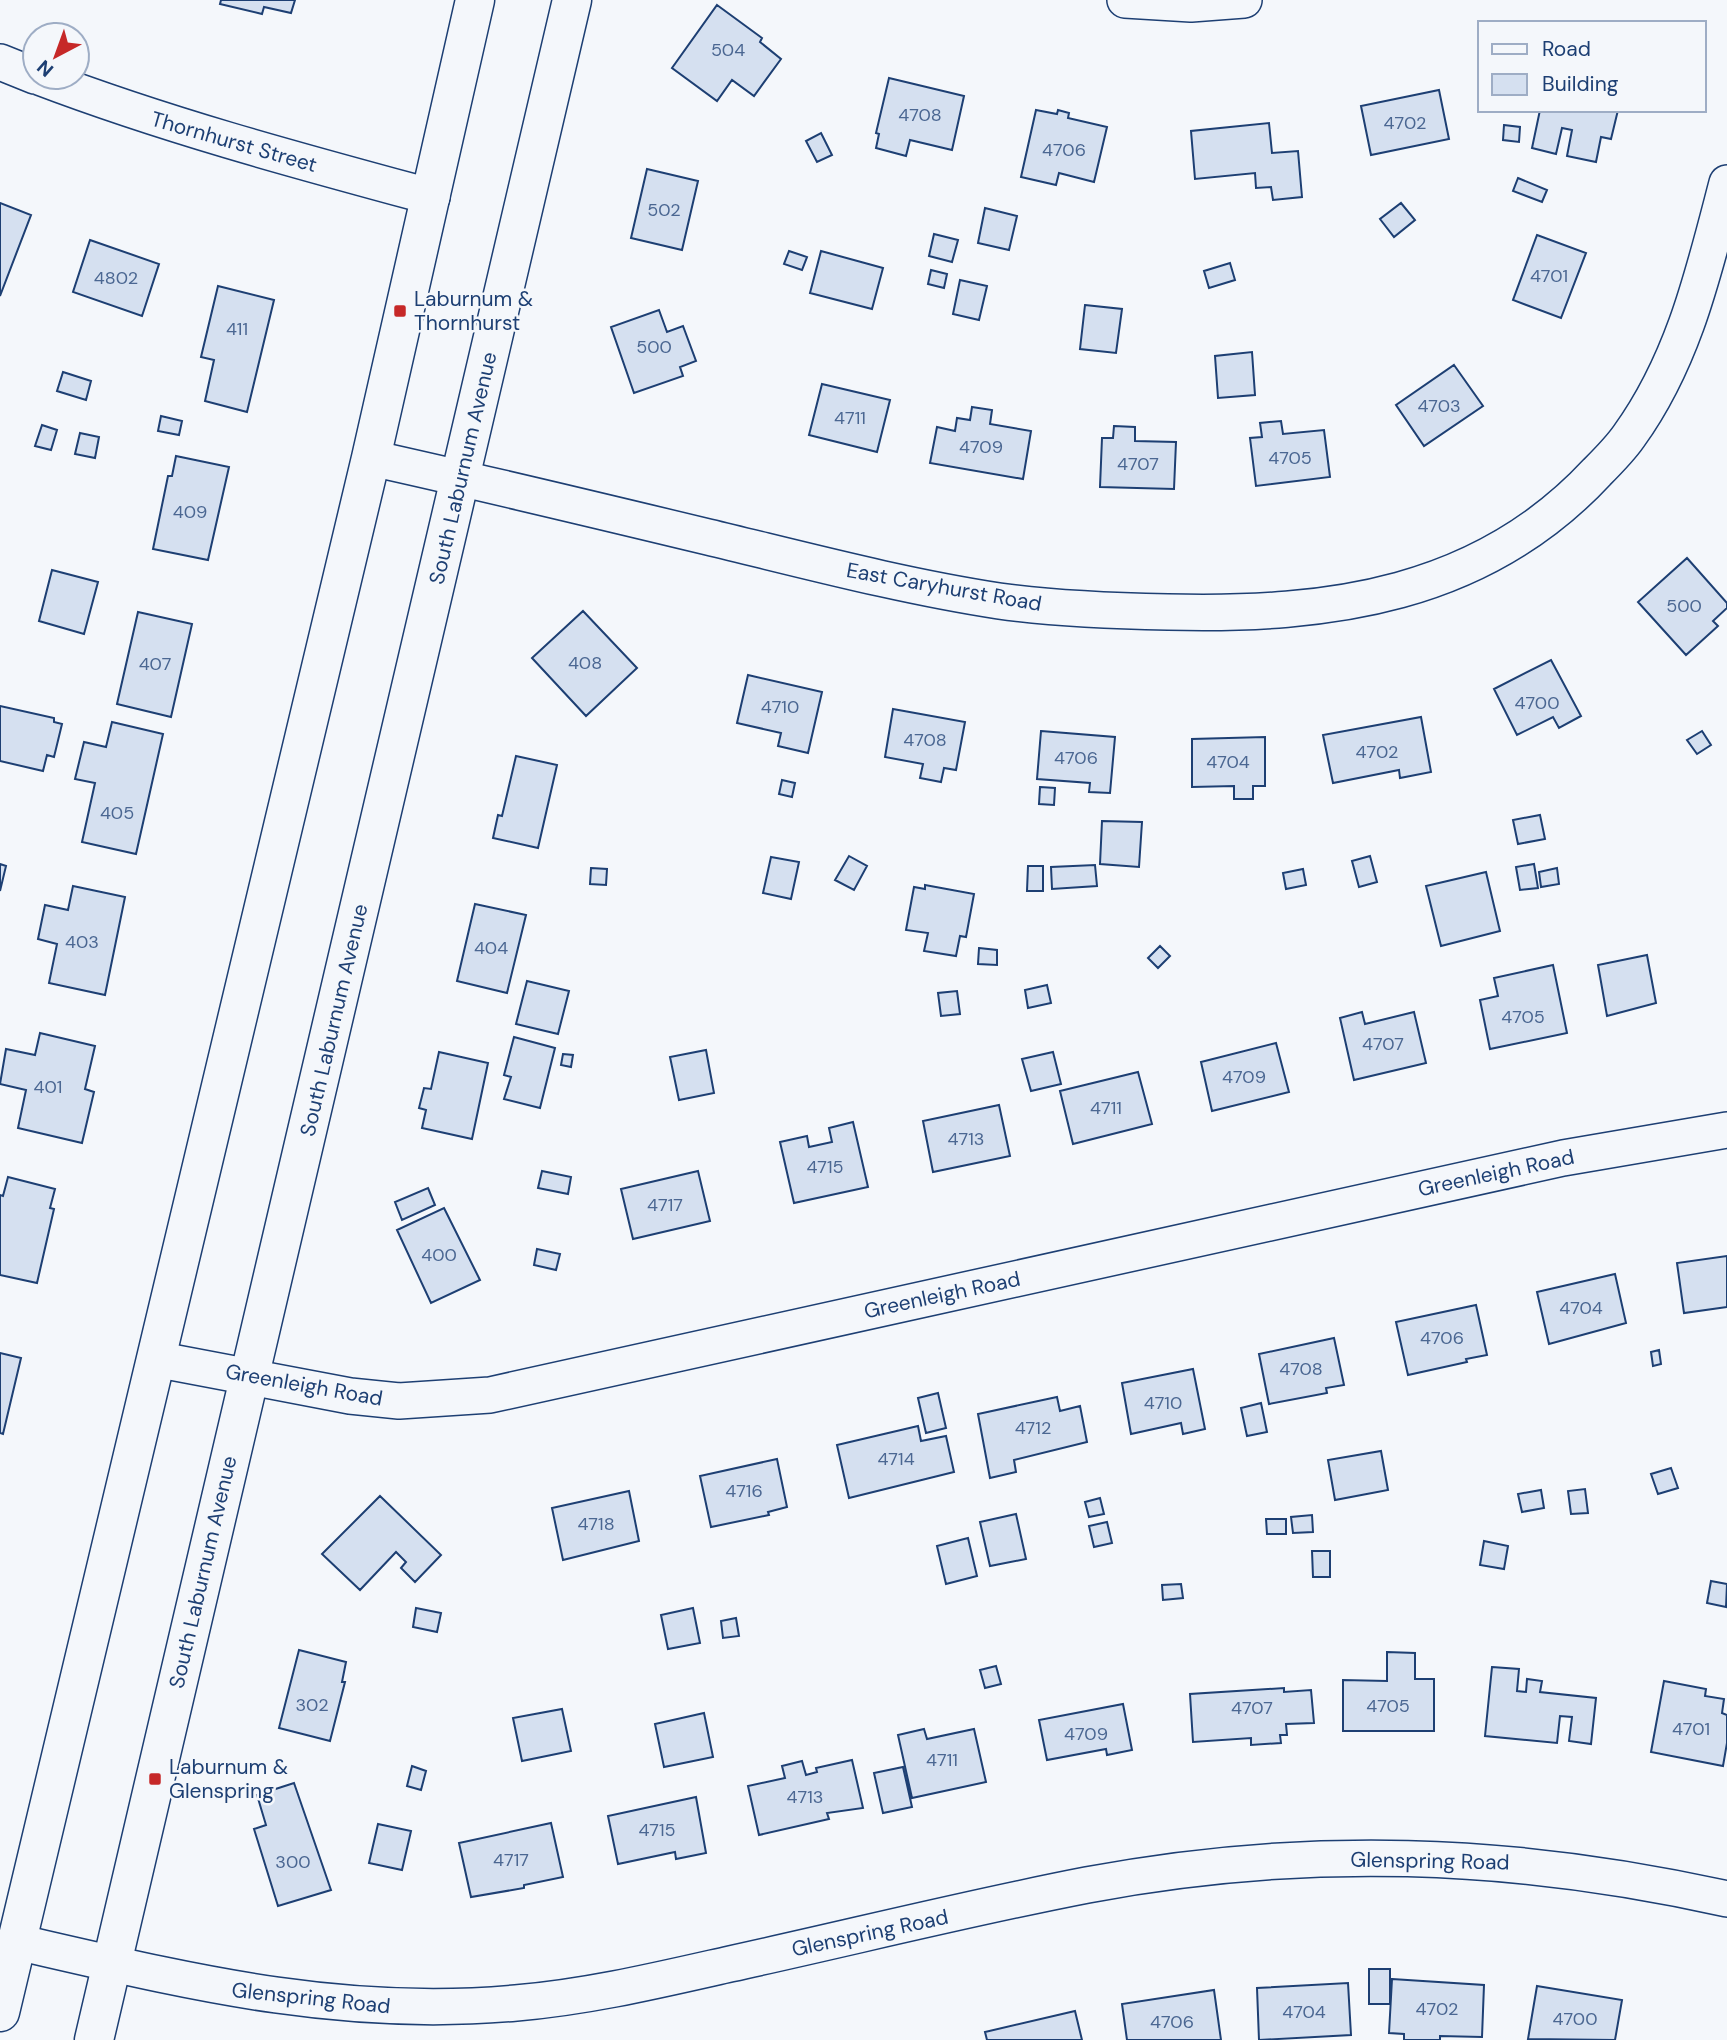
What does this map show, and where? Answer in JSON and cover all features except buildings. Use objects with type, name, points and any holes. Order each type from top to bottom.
[{"type":"main road","points":[[0,2012],[371,458],[475,0]]},
{"type":"main road","name":"South Laburnum Avenue","points":[[94,2040],[572,0]]},
{"type":"street","points":[[1125,0],[1191,4],[1244,0]]},
{"type":"street","name":"Thornhurst Street","points":[[0,62],[21,70]]},
{"type":"street","name":"Thornhurst Street","points":[[76,91],[136,114],[243,147],[432,197]]},
{"type":"street","name":"East Caryhurst Road","points":[[371,458],[843,569],[999,601],[1113,611],[1214,614],[1353,603],[1445,577],[1482,560],[1568,504],[1629,437],[1667,373],[1692,316],[1727,183]]},
{"type":"street","name":"Greenleigh Road","points":[[155,1359],[350,1396],[399,1401],[489,1395],[1563,1158],[1727,1130]]},
{"type":"street","name":"Glenspring Road","points":[[17,1942],[197,1984],[306,2001],[400,2008],[516,2003],[623,1988],[1086,1885],[1198,1867],[1274,1860],[1420,1857],[1508,1862],[1597,1873],[1727,1899]]},
{"type":"place","name":"Laburnum & Thornhurst","points":[[400,311]]},
{"type":"place","name":"Laburnum & Glenspring","points":[[155,1779]]}]
